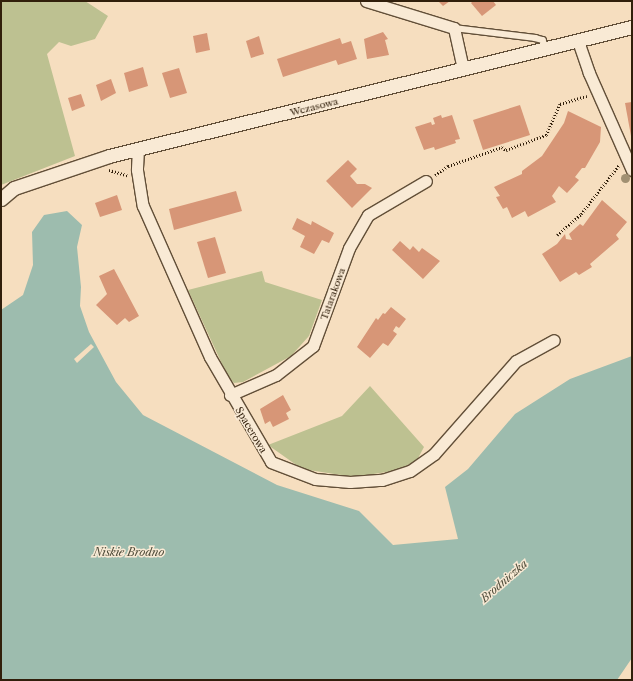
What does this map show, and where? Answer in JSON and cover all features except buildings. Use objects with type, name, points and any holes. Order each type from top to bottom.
[{"type":"street","points":[[366,1],[454,28],[463,68]]},
{"type":"street","name":"Wczasowa","points":[[1,199],[14,188],[109,156],[632,27]]},
{"type":"street","points":[[578,41],[598,92],[632,170]]},
{"type":"street","name":"Spacerowa","points":[[138,149],[136,170],[143,206],[210,357],[230,395],[270,462],[315,479],[350,482],[382,480],[410,471],[434,454],[516,361],[554,340]]},
{"type":"street","name":"Tatarakowa","points":[[230,395],[276,375],[313,346],[349,248],[368,215],[426,181]]},
{"type":"lane","points":[[454,28],[539,39],[543,40],[546,49]]},
{"type":"path","points":[[426,181],[448,166],[502,148],[506,150],[546,135],[560,104],[598,92]]},
{"type":"path","points":[[557,235],[581,214],[626,156]]},
{"type":"green space","points":[[1,1],[85,1],[108,16],[95,39],[71,46],[59,42],[47,54],[75,156],[1,185]]},
{"type":"green space","points":[[262,271],[265,282],[322,300],[309,336],[291,356],[243,382],[234,383],[228,377],[188,290]]},
{"type":"green space","points":[[370,386],[424,447],[416,462],[393,471],[354,477],[302,469],[268,445],[342,416]]},
{"type":"water","name":"Niskie Brodno","points":[[67,211],[82,225],[77,247],[81,287],[80,306],[89,332],[116,382],[143,415],[277,485],[359,511],[393,545],[458,539],[445,487],[468,469],[515,414],[570,379],[632,356],[632,658],[617,680],[1,680],[1,310],[23,295],[33,265],[32,232],[44,215]]},
{"type":"pier","points":[[91,344],[94,347],[77,363],[74,359]]},
{"type":"water label","name":"Brodniczka","points":[[504,581]]}]
